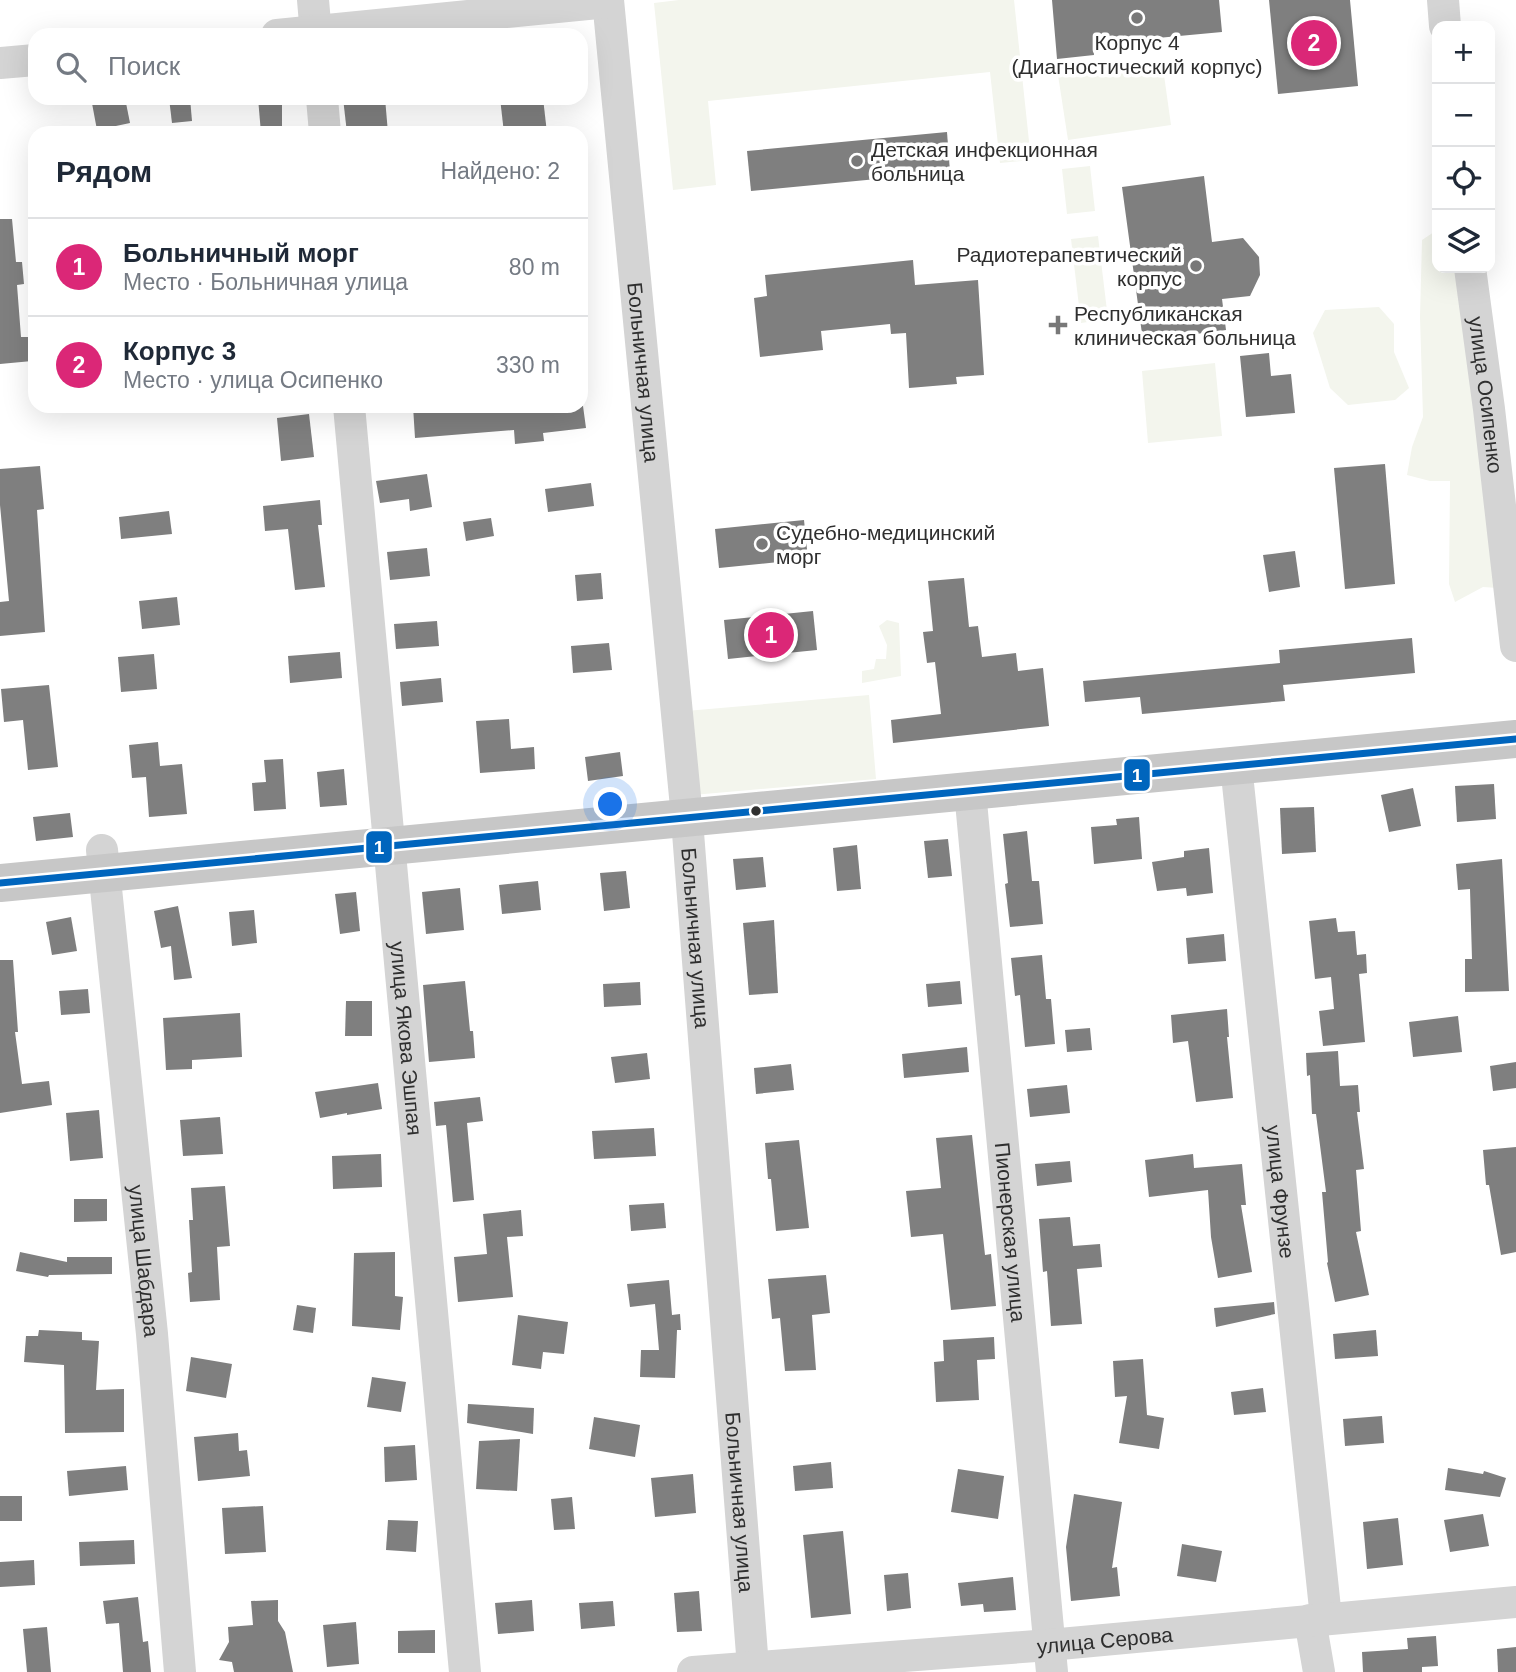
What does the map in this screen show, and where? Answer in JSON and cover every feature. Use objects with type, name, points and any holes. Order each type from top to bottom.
[{"type":"main road","points":[[0,883],[103,862],[389,846],[1516,739]]},
{"type":"street","points":[[313,0],[316,28]]},
{"type":"street","points":[[1443,0],[1445,21]]},
{"type":"street","points":[[362,28],[608,1]]},
{"type":"street","name":"Больничная улица","points":[[608,1],[687,818],[753,1667]]},
{"type":"street","points":[[0,63],[28,61]]},
{"type":"street","points":[[323,105],[324,126]]},
{"type":"street","name":"улица Осипенко","points":[[1472,273],[1516,646]]},
{"type":"street","name":"улица Якова Эшпая","points":[[350,413],[465,1672]]},
{"type":"street","name":"улица Фрунзе","points":[[1236,765],[1318,1619],[1319,1672]]},
{"type":"street","name":"Пионерская улица","points":[[970,791],[1050,1659]]},
{"type":"street","name":"улица Шабдара","points":[[103,862],[152,1334],[180,1672]]},
{"type":"street","name":"улица Серова","points":[[693,1672],[753,1667],[1050,1659],[1318,1619],[1516,1602]]},
{"type":"shaded area","points":[[679,0],[1014,0],[1031,160],[1000,163],[990,72],[708,101],[716,185],[673,190],[654,3]]},
{"type":"shaded area","points":[[1162,61],[1171,125],[1068,140],[1058,75]]},
{"type":"shaded area","points":[[1090,166],[1095,211],[1067,214],[1062,169]]},
{"type":"shaded area","points":[[1432,233],[1432,273],[1462,273],[1498,588],[1483,587],[1455,602],[1449,584],[1450,481],[1430,481],[1407,475],[1412,447],[1423,417],[1420,317],[1422,240]]},
{"type":"shaded area","points":[[1098,236],[1108,319],[1081,323],[1071,239]]},
{"type":"shaded area","points":[[1379,307],[1394,324],[1394,352],[1409,388],[1395,400],[1348,405],[1330,388],[1313,333],[1325,310]]},
{"type":"shaded area","points":[[1215,363],[1222,436],[1148,443],[1142,371]]},
{"type":"shaded area","points":[[887,620],[899,623],[901,676],[862,683],[862,671],[874,669],[876,659],[886,659],[887,645],[879,626]]},
{"type":"shaded area","points":[[869,695],[876,779],[693,795],[686,711]]},
{"type":"building","name":"Корпус 4 (Диагностический корпус)","points":[[1052,0],[1219,0],[1222,32],[1093,44],[1094,55],[1057,59]]},
{"type":"building","points":[[1269,0],[1350,0],[1358,86],[1278,94]]},
{"type":"building","points":[[92,105],[126,105],[130,123],[96,126]]},
{"type":"building","points":[[170,105],[191,105],[192,121],[172,123]]},
{"type":"building","points":[[259,105],[282,105],[282,126],[260,126]]},
{"type":"building","points":[[344,105],[386,105],[387,126],[346,126]]},
{"type":"building","points":[[501,105],[544,105],[546,126],[503,126]]},
{"type":"building","name":"Детская инфекционная больница","points":[[947,132],[950,172],[751,191],[747,151]]},
{"type":"building","name":"Радиотерапевтический корпус","points":[[1204,176],[1212,242],[1243,238],[1259,257],[1260,275],[1250,296],[1222,299],[1226,330],[1143,341],[1122,187]]},
{"type":"building","points":[[0,219],[12,219],[16,262],[22,262],[24,284],[17,285],[21,337],[28,337],[28,361],[0,364]]},
{"type":"building","points":[[913,260],[915,285],[978,280],[984,375],[956,377],[957,384],[909,388],[906,333],[891,334],[890,324],[821,331],[823,350],[760,357],[754,298],[767,296],[765,275]]},
{"type":"building","points":[[1269,353],[1271,376],[1291,374],[1295,413],[1246,417],[1240,356]]},
{"type":"building","points":[[413,413],[584,413],[586,428],[543,433],[544,441],[515,444],[514,430],[415,438]]},
{"type":"building","points":[[309,414],[314,457],[281,461],[277,418]]},
{"type":"building","points":[[1385,464],[1395,584],[1345,589],[1334,468]]},
{"type":"building","points":[[40,466],[44,509],[37,510],[45,632],[0,636],[0,602],[9,601],[0,505],[0,469]]},
{"type":"building","points":[[427,474],[432,507],[410,511],[409,499],[380,503],[376,481]]},
{"type":"building","points":[[591,483],[594,506],[548,512],[545,489]]},
{"type":"building","points":[[320,500],[322,525],[318,525],[325,587],[295,590],[288,529],[265,531],[263,506]]},
{"type":"building","points":[[169,511],[172,534],[121,539],[119,517]]},
{"type":"building","points":[[491,518],[494,536],[466,541],[463,522]]},
{"type":"building","name":"Судебно-медицинский морг","points":[[804,520],[808,559],[719,568],[715,529]]},
{"type":"building","points":[[427,548],[430,576],[390,580],[387,552]]},
{"type":"building","points":[[1295,551],[1300,587],[1269,592],[1263,555]]},
{"type":"building","points":[[601,573],[603,599],[577,601],[575,575]]},
{"type":"building","points":[[964,578],[969,627],[978,626],[982,657],[1016,653],[1018,671],[1043,668],[1049,726],[893,743],[891,720],[941,714],[935,662],[927,663],[923,632],[933,631],[928,581]]},
{"type":"building","points":[[177,597],[180,625],[142,629],[139,601]]},
{"type":"building","points":[[813,611],[817,650],[728,659],[724,620]]},
{"type":"building","points":[[437,621],[439,646],[396,649],[394,624]]},
{"type":"building","points":[[1412,638],[1415,673],[1283,685],[1285,701],[1142,714],[1140,697],[1085,702],[1083,681],[1280,663],[1279,650]]},
{"type":"building","points":[[609,643],[612,670],[573,673],[571,646]]},
{"type":"building","points":[[340,652],[342,678],[290,683],[288,656]]},
{"type":"building","points":[[154,654],[157,689],[121,692],[118,657]]},
{"type":"building","points":[[441,678],[443,702],[402,706],[400,682]]},
{"type":"building","points":[[49,685],[58,767],[28,770],[23,720],[4,722],[1,689]]},
{"type":"building","points":[[509,719],[511,749],[534,747],[535,769],[480,773],[476,721]]},
{"type":"building","points":[[158,742],[160,766],[182,764],[187,814],[149,817],[146,777],[132,778],[129,745]]},
{"type":"building","points":[[620,752],[623,776],[588,781],[585,757]]},
{"type":"building","points":[[283,759],[286,809],[254,811],[252,783],[266,782],[264,760]]},
{"type":"building","points":[[344,769],[347,805],[320,807],[317,772]]},
{"type":"building","points":[[1494,784],[1496,819],[1457,822],[1455,786]]},
{"type":"building","points":[[1413,788],[1421,826],[1389,832],[1381,795]]},
{"type":"building","points":[[1314,807],[1316,852],[1282,854],[1280,808]]},
{"type":"building","points":[[70,813],[73,837],[36,841],[33,817]]},
{"type":"building","points":[[1139,817],[1142,859],[1094,864],[1091,827],[1117,825],[1116,819]]},
{"type":"building","points":[[1027,831],[1032,881],[1039,881],[1043,924],[1010,927],[1003,834]]},
{"type":"building","points":[[948,839],[952,876],[928,878],[924,841]]},
{"type":"building","points":[[857,845],[861,889],[837,891],[833,848]]},
{"type":"building","points":[[1209,848],[1213,893],[1187,896],[1186,888],[1157,891],[1152,862],[1184,857],[1184,851]]},
{"type":"building","points":[[763,857],[766,887],[736,890],[733,859]]},
{"type":"building","points":[[1502,859],[1509,991],[1465,992],[1465,959],[1472,959],[1470,889],[1458,890],[1456,864]]},
{"type":"building","points":[[626,871],[630,908],[604,911],[600,873]]},
{"type":"building","points":[[538,881],[541,910],[502,914],[499,885]]},
{"type":"building","points":[[460,888],[464,930],[426,934],[422,892]]},
{"type":"building","points":[[356,892],[360,931],[340,934],[335,894]]},
{"type":"building","points":[[178,906],[192,978],[174,980],[171,946],[161,948],[154,911]]},
{"type":"building","points":[[254,910],[257,943],[232,946],[229,912]]},
{"type":"building","points":[[71,917],[77,951],[52,955],[46,922]]},
{"type":"building","points":[[1336,918],[1338,932],[1355,931],[1357,955],[1366,954],[1367,973],[1359,974],[1365,1042],[1323,1046],[1319,1011],[1334,1009],[1331,977],[1315,979],[1309,921]]},
{"type":"building","points":[[774,920],[778,993],[749,995],[743,923]]},
{"type":"building","points":[[1224,934],[1226,961],[1188,964],[1186,938]]},
{"type":"building","points":[[1042,955],[1046,999],[1051,999],[1055,1044],[1025,1047],[1020,995],[1015,996],[1011,958]]},
{"type":"building","points":[[0,960],[13,960],[18,1032],[15,1032],[22,1084],[49,1081],[52,1105],[0,1113]]},
{"type":"building","points":[[465,981],[475,1058],[429,1062],[423,985]]},
{"type":"building","points":[[960,981],[962,1004],[928,1007],[926,984]]},
{"type":"building","points":[[640,982],[641,1005],[604,1007],[603,984]]},
{"type":"building","points":[[88,989],[90,1013],[61,1015],[59,991]]},
{"type":"building","points":[[346,1001],[372,1001],[372,1036],[345,1036]]},
{"type":"building","points":[[1227,1009],[1233,1098],[1196,1102],[1188,1041],[1173,1043],[1171,1015]]},
{"type":"building","points":[[240,1013],[242,1057],[192,1060],[192,1069],[166,1070],[163,1018]]},
{"type":"building","points":[[1458,1016],[1462,1052],[1413,1057],[1409,1022]]},
{"type":"building","points":[[1090,1028],[1092,1050],[1067,1052],[1065,1030]]},
{"type":"building","points":[[967,1047],[969,1072],[904,1078],[902,1054]]},
{"type":"building","points":[[1338,1051],[1340,1086],[1358,1085],[1360,1112],[1357,1112],[1364,1169],[1356,1170],[1361,1231],[1356,1232],[1369,1295],[1335,1302],[1327,1263],[1322,1192],[1326,1192],[1316,1114],[1312,1114],[1306,1053]]},
{"type":"building","points":[[647,1053],[650,1079],[615,1083],[611,1057]]},
{"type":"building","points":[[1516,1062],[1516,1088],[1493,1091],[1490,1066]]},
{"type":"building","points":[[791,1064],[794,1090],[756,1094],[754,1068]]},
{"type":"building","points":[[378,1083],[382,1109],[320,1118],[315,1092]]},
{"type":"building","points":[[1067,1085],[1070,1113],[1030,1117],[1027,1089]]},
{"type":"building","points":[[480,1097],[483,1121],[467,1123],[474,1200],[453,1202],[446,1125],[436,1126],[434,1102]]},
{"type":"building","points":[[99,1110],[103,1158],[70,1161],[66,1113]]},
{"type":"building","points":[[220,1117],[223,1154],[183,1156],[180,1120]]},
{"type":"building","points":[[654,1128],[656,1156],[594,1159],[592,1131]]},
{"type":"building","points":[[972,1135],[985,1255],[991,1254],[996,1306],[951,1310],[943,1234],[911,1237],[906,1191],[941,1188],[936,1138]]},
{"type":"building","points":[[799,1140],[809,1228],[776,1231],[765,1143]]},
{"type":"building","points":[[1516,1147],[1516,1252],[1501,1255],[1489,1185],[1486,1185],[1483,1150]]},
{"type":"building","points":[[381,1154],[382,1187],[333,1189],[332,1156]]},
{"type":"building","points":[[1193,1154],[1194,1168],[1242,1164],[1246,1205],[1241,1205],[1252,1272],[1218,1278],[1211,1237],[1208,1190],[1149,1197],[1145,1160]]},
{"type":"building","points":[[1070,1161],[1072,1182],[1037,1186],[1035,1164]]},
{"type":"building","points":[[225,1186],[230,1246],[217,1247],[220,1300],[190,1302],[188,1273],[192,1272],[189,1220],[193,1220],[191,1188]]},
{"type":"building","points":[[74,1199],[107,1199],[107,1221],[74,1222]]},
{"type":"building","points":[[664,1203],[666,1228],[631,1231],[629,1205]]},
{"type":"building","points":[[521,1210],[523,1236],[507,1237],[513,1297],[458,1302],[454,1257],[487,1254],[483,1214]]},
{"type":"building","points":[[1070,1217],[1073,1246],[1100,1244],[1102,1267],[1077,1269],[1082,1324],[1051,1326],[1047,1271],[1043,1272],[1039,1219]]},
{"type":"building","points":[[20,1252],[67,1262],[67,1257],[112,1257],[112,1274],[48,1277],[16,1271]]},
{"type":"building","points":[[395,1252],[395,1296],[403,1297],[400,1330],[352,1326],[354,1253]]},
{"type":"building","points":[[826,1275],[830,1313],[812,1315],[816,1370],[785,1371],[780,1318],[772,1319],[768,1279]]},
{"type":"building","points":[[669,1280],[672,1315],[680,1314],[681,1330],[677,1330],[675,1378],[640,1377],[641,1350],[659,1350],[655,1304],[630,1307],[627,1284]]},
{"type":"building","points":[[1274,1302],[1275,1314],[1216,1327],[1214,1308]]},
{"type":"building","points":[[297,1305],[316,1308],[313,1333],[293,1330]]},
{"type":"building","points":[[518,1315],[568,1322],[564,1354],[543,1352],[541,1369],[512,1365]]},
{"type":"building","points":[[39,1330],[82,1332],[82,1340],[99,1341],[96,1390],[124,1389],[124,1432],[65,1433],[64,1365],[24,1362],[26,1336],[38,1336]]},
{"type":"building","points":[[1376,1330],[1378,1356],[1335,1359],[1333,1334]]},
{"type":"building","points":[[994,1337],[995,1359],[977,1360],[979,1400],[936,1402],[934,1362],[944,1361],[943,1340]]},
{"type":"building","points":[[191,1357],[232,1364],[226,1398],[186,1391]]},
{"type":"building","points":[[1143,1359],[1147,1415],[1164,1418],[1159,1449],[1119,1443],[1127,1396],[1115,1397],[1113,1361]]},
{"type":"building","points":[[372,1377],[406,1382],[401,1412],[367,1407]]},
{"type":"building","points":[[1263,1388],[1266,1412],[1234,1415],[1231,1392]]},
{"type":"building","points":[[468,1404],[534,1408],[533,1434],[467,1423]]},
{"type":"building","points":[[1382,1416],[1384,1443],[1345,1446],[1343,1419]]},
{"type":"building","points":[[594,1417],[640,1425],[635,1457],[589,1449]]},
{"type":"building","points":[[238,1433],[239,1451],[247,1450],[250,1476],[198,1481],[194,1437]]},
{"type":"building","points":[[520,1439],[517,1491],[476,1489],[479,1441]]},
{"type":"building","points":[[415,1445],[417,1480],[385,1482],[384,1447]]},
{"type":"building","points":[[831,1462],[833,1488],[795,1491],[793,1466]]},
{"type":"building","points":[[126,1466],[128,1490],[69,1496],[67,1471]]},
{"type":"building","points":[[1448,1468],[1483,1474],[1484,1471],[1506,1478],[1500,1497],[1445,1490]]},
{"type":"building","points":[[958,1469],[1004,1476],[998,1519],[951,1512]]},
{"type":"building","points":[[693,1474],[696,1513],[655,1517],[651,1478]]},
{"type":"building","points":[[1074,1494],[1122,1502],[1112,1568],[1117,1567],[1120,1596],[1071,1601],[1066,1547]]},
{"type":"building","points":[[0,1496],[22,1496],[22,1521],[0,1521]]},
{"type":"building","points":[[572,1497],[575,1529],[554,1530],[551,1499]]},
{"type":"building","points":[[263,1506],[266,1552],[225,1554],[222,1508]]},
{"type":"building","points":[[1483,1514],[1489,1546],[1450,1552],[1444,1520]]},
{"type":"building","points":[[1398,1518],[1403,1565],[1367,1569],[1363,1522]]},
{"type":"building","points":[[388,1520],[418,1521],[416,1552],[386,1550]]},
{"type":"building","points":[[843,1531],[851,1614],[811,1618],[803,1535]]},
{"type":"building","points":[[134,1540],[135,1564],[80,1566],[79,1542]]},
{"type":"building","points":[[1182,1544],[1222,1551],[1216,1582],[1177,1576]]},
{"type":"building","points":[[34,1560],[35,1585],[0,1587],[0,1562]]},
{"type":"building","points":[[908,1573],[911,1608],[887,1611],[884,1575]]},
{"type":"building","points":[[1013,1577],[1016,1610],[984,1612],[983,1604],[961,1606],[958,1583]]},
{"type":"building","points":[[699,1591],[702,1631],[677,1632],[674,1593]]},
{"type":"building","points":[[138,1597],[143,1642],[148,1641],[151,1672],[123,1672],[119,1623],[106,1624],[103,1601]]},
{"type":"building","points":[[278,1600],[278,1621],[285,1632],[293,1672],[234,1672],[232,1662],[219,1660],[229,1642],[228,1627],[253,1625],[251,1601]]},
{"type":"building","points":[[532,1600],[534,1631],[498,1634],[495,1603]]},
{"type":"building","points":[[613,1601],[615,1626],[581,1629],[579,1603]]},
{"type":"building","points":[[356,1622],[359,1664],[327,1667],[323,1625]]},
{"type":"building","points":[[47,1627],[51,1672],[27,1672],[23,1629]]},
{"type":"building","points":[[435,1630],[435,1653],[398,1653],[398,1631]]},
{"type":"building","points":[[1436,1636],[1438,1666],[1422,1667],[1422,1672],[1363,1672],[1362,1652],[1408,1649],[1407,1638]]},
{"type":"building","points":[[1516,1647],[1516,1672],[1498,1672],[1497,1649]]},
{"type":"transit line","name":"1","points":[[0,883],[1516,739]]},
{"type":"place","name":"Корпус 4 (Диагностический корпус)","points":[[1137,18]]},
{"type":"place","name":"Корпус 3","points":[[1314,43]]},
{"type":"place","name":"Детская инфекционная больница","points":[[857,161]]},
{"type":"place","name":"Радиотерапевтический корпус","points":[[1196,266]]},
{"type":"place","name":"Республиканская клиническая больница","points":[[1058,325]]},
{"type":"place","name":"Судебно-медицинский морг","points":[[762,544]]},
{"type":"place","name":"Больничный морг","points":[[771,635]]}]
